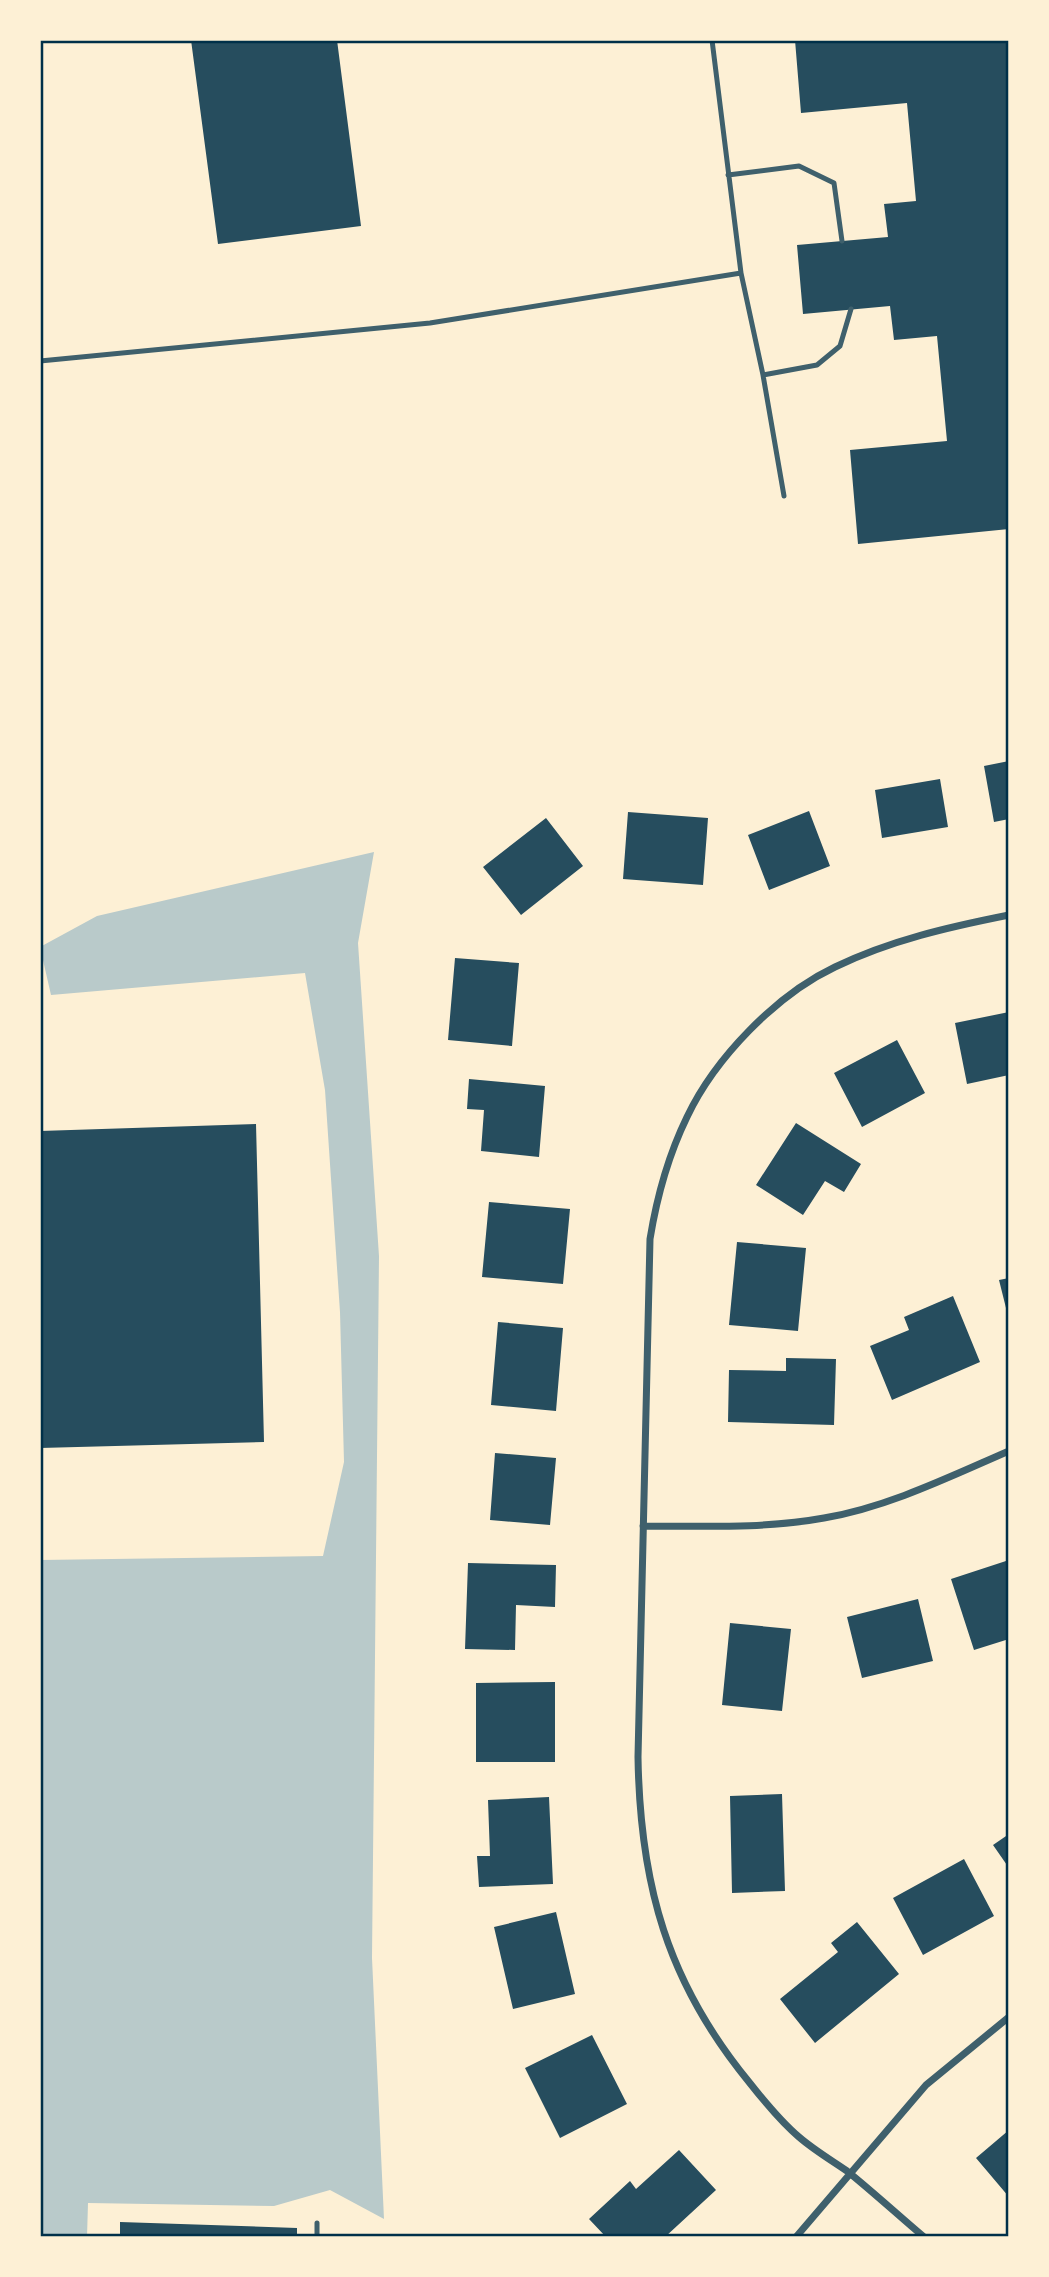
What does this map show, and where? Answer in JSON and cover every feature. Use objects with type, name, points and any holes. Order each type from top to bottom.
[{"type":"street","points":[[924,2237],[848,2173],[799,2138],[772,2111],[720,2047],[679,1971],[651,1890],[639,1802],[650,1239],[657,1197],[688,1115],[721,1062],[765,1015],[797,989],[832,968],[872,950],[912,936],[1009,915]]},
{"type":"street","points":[[643,1526],[760,1525],[825,1518],[866,1508],[909,1493],[1009,1451]]},
{"type":"street","points":[[796,2237],[926,2085],[1009,2017]]},
{"type":"lane","points":[[712,40],[741,273],[763,375],[784,496]]},
{"type":"lane","points":[[727,175],[799,166],[834,183],[842,241]]},
{"type":"lane","points":[[40,362],[430,323],[741,273]]},
{"type":"lane","points":[[763,375],[817,365],[841,346],[851,309]]},
{"type":"lane","points":[[317,2223],[317,2237]]},
{"type":"shaded area","points":[[374,852],[358,943],[379,1256],[372,1958],[384,2219],[330,2190],[274,2206],[88,2203],[87,2237],[40,2237],[40,1560],[323,1556],[344,1462],[340,1312],[325,1090],[305,973],[51,995],[40,947],[97,916]]},
{"type":"building","points":[[191,40],[337,40],[361,226],[218,244]]},
{"type":"building","points":[[795,40],[1009,40],[1009,529],[858,544],[850,450],[947,441],[937,336],[894,340],[890,306],[803,314],[797,245],[888,237],[884,204],[916,201],[907,103],[801,113]]},
{"type":"building","points":[[1009,761],[1009,819],[994,822],[984,766]]},
{"type":"building","points":[[940,779],[948,827],[882,838],[875,790]]},
{"type":"building","points":[[809,811],[830,866],[769,890],[748,835]]},
{"type":"building","points":[[628,812],[708,818],[703,885],[623,879]]},
{"type":"building","points":[[546,818],[583,866],[521,915],[483,867]]},
{"type":"building","points":[[455,958],[519,963],[512,1046],[448,1040]]},
{"type":"building","points":[[1009,1012],[1009,1075],[967,1084],[955,1023]]},
{"type":"building","points":[[897,1040],[925,1093],[862,1127],[834,1073]]},
{"type":"building","points":[[469,1079],[545,1086],[539,1157],[481,1151],[484,1110],[467,1109]]},
{"type":"building","points":[[796,1123],[861,1164],[844,1192],[825,1181],[803,1215],[756,1185]]},
{"type":"building","points":[[256,1124],[264,1442],[40,1448],[40,1131]]},
{"type":"building","points":[[489,1202],[570,1209],[563,1284],[482,1277]]},
{"type":"building","points":[[737,1242],[806,1248],[798,1331],[729,1325]]},
{"type":"building","points":[[1009,1278],[1009,1316],[1008,1316],[999,1280]]},
{"type":"building","points":[[953,1296],[980,1362],[892,1400],[870,1346],[909,1330],[904,1317]]},
{"type":"building","points":[[498,1322],[563,1328],[556,1411],[491,1405]]},
{"type":"building","points":[[786,1358],[836,1359],[834,1425],[728,1422],[729,1370],[786,1371]]},
{"type":"building","points":[[495,1453],[556,1458],[550,1525],[490,1520]]},
{"type":"building","points":[[1009,1560],[1009,1639],[974,1650],[951,1579]]},
{"type":"building","points":[[468,1563],[556,1565],[555,1607],[516,1605],[515,1650],[465,1649]]},
{"type":"building","points":[[918,1599],[933,1661],[862,1678],[847,1617]]},
{"type":"building","points":[[730,1623],[791,1629],[782,1711],[722,1705]]},
{"type":"building","points":[[555,1682],[555,1762],[476,1762],[476,1683]]},
{"type":"building","points":[[782,1794],[785,1891],[732,1893],[730,1796]]},
{"type":"building","points":[[549,1797],[553,1884],[479,1887],[477,1856],[490,1856],[488,1800]]},
{"type":"building","points":[[1009,1834],[1009,1868],[993,1845]]},
{"type":"building","points":[[964,1859],[994,1916],[923,1955],[893,1898]]},
{"type":"building","points":[[556,1912],[575,1994],[513,2009],[494,1927]]},
{"type":"building","points":[[857,1922],[899,1974],[815,2043],[780,1999],[838,1952],[831,1943]]},
{"type":"building","points":[[592,2035],[627,2104],[560,2138],[525,2068]]},
{"type":"building","points":[[1009,2130],[1009,2197],[976,2158]]},
{"type":"building","points":[[679,2150],[716,2190],[665,2237],[606,2237],[589,2219],[630,2181],[636,2189]]},
{"type":"building","points":[[120,2222],[297,2228],[297,2237],[120,2237]]}]
